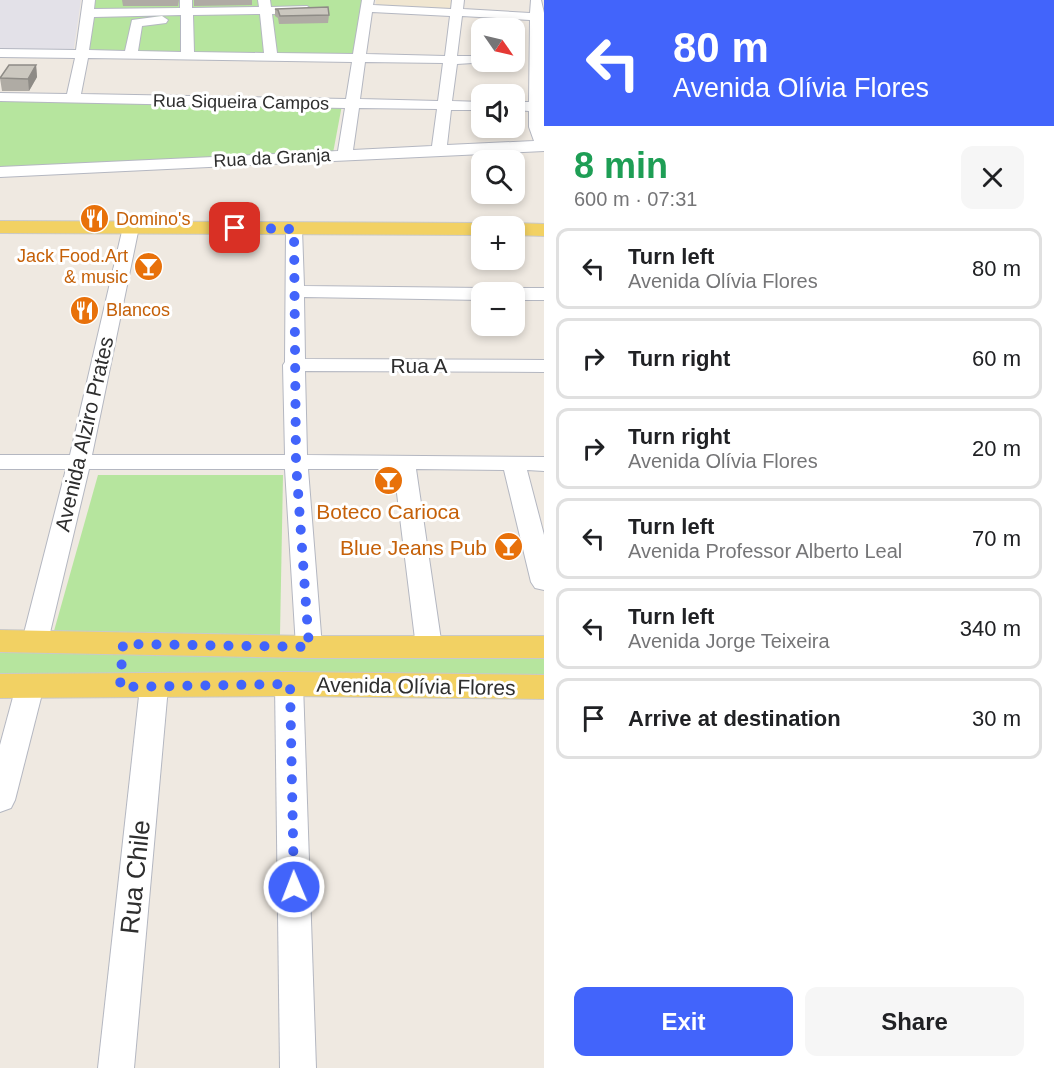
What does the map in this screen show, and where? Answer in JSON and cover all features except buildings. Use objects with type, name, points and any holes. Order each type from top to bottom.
[{"type":"main road","points":[[0,227],[471,229]]},
{"type":"main road","points":[[525,230],[544,230]]},
{"type":"main road","name":"Avenida Olívia Flores","points":[[0,641],[309,647],[544,647]]},
{"type":"main road","points":[[80,685],[85,644]]},
{"type":"main road","points":[[120,687],[123,644]]},
{"type":"main road","name":"Avenida Olívia Flores","points":[[15,686],[154,687],[290,684],[544,687]]},
{"type":"street","points":[[536,0],[540,17],[534,60],[541,107],[536,127],[544,146]]},
{"type":"street","points":[[345,155],[358,58],[369,4],[458,6],[540,17]]},
{"type":"street","points":[[261,5],[266,55]]},
{"type":"street","points":[[73,99],[88,7],[186,10],[261,5],[317,10]]},
{"type":"street","points":[[439,151],[458,6]]},
{"type":"street","points":[[131,55],[136,23],[186,10]]},
{"type":"street","points":[[186,10],[188,55]]},
{"type":"street","points":[[0,53],[471,60]]},
{"type":"street","name":"Rua Siqueira Campos","points":[[0,97],[471,106]]},
{"type":"street","points":[[525,106],[541,107]]},
{"type":"street","name":"Rua da Granja","points":[[0,172],[544,146]]},
{"type":"street","name":"Avenida Alziro Prates","points":[[35,641],[80,456],[131,227]]},
{"type":"street","points":[[294,229],[296,291],[293,365],[309,647]]},
{"type":"street","points":[[296,291],[471,294]]},
{"type":"street","points":[[525,294],[544,294]]},
{"type":"street","name":"Rua A","points":[[293,365],[544,366]]},
{"type":"street","points":[[0,450],[80,456],[297,457],[544,453]]},
{"type":"street","points":[[0,462],[80,456]]},
{"type":"street","points":[[297,457],[404,462],[544,464]]},
{"type":"street","points":[[404,462],[429,648]]},
{"type":"street","points":[[514,465],[544,582]]},
{"type":"street","points":[[290,684],[298,1068]]},
{"type":"street","points":[[0,800],[15,686]]},
{"type":"street","name":"Rua Chile","points":[[116,1068],[154,687]]},
{"type":"shaded area","points":[[0,0],[81,0],[73,54],[0,53]]},
{"type":"shaded area","points":[[376,0],[452,0],[450,10],[376,7]]},
{"type":"green space","points":[[94,0],[363,0],[358,58],[80,54]]},
{"type":"green space","points":[[0,99],[342,105],[333,153],[0,168]]},
{"type":"green space","points":[[98,475],[283,475],[280,635],[54,631]]},
{"type":"green space","points":[[0,643],[544,648],[544,685],[0,683]]},
{"type":"place","name":"Domino's","points":[[95,219]]},
{"type":"place","name":"Jack Food.Art & music","points":[[149,266]]},
{"type":"place","name":"Blancos","points":[[85,310]]},
{"type":"place","name":"Boteco Carioca","points":[[388,480]]},
{"type":"place","name":"Blue Jeans Pub","points":[[508,547]]},
{"type":"route","points":[[235,228],[294,229],[296,291],[293,365],[296,463],[309,647],[123,644],[120,687],[290,684],[294,887]]}]
